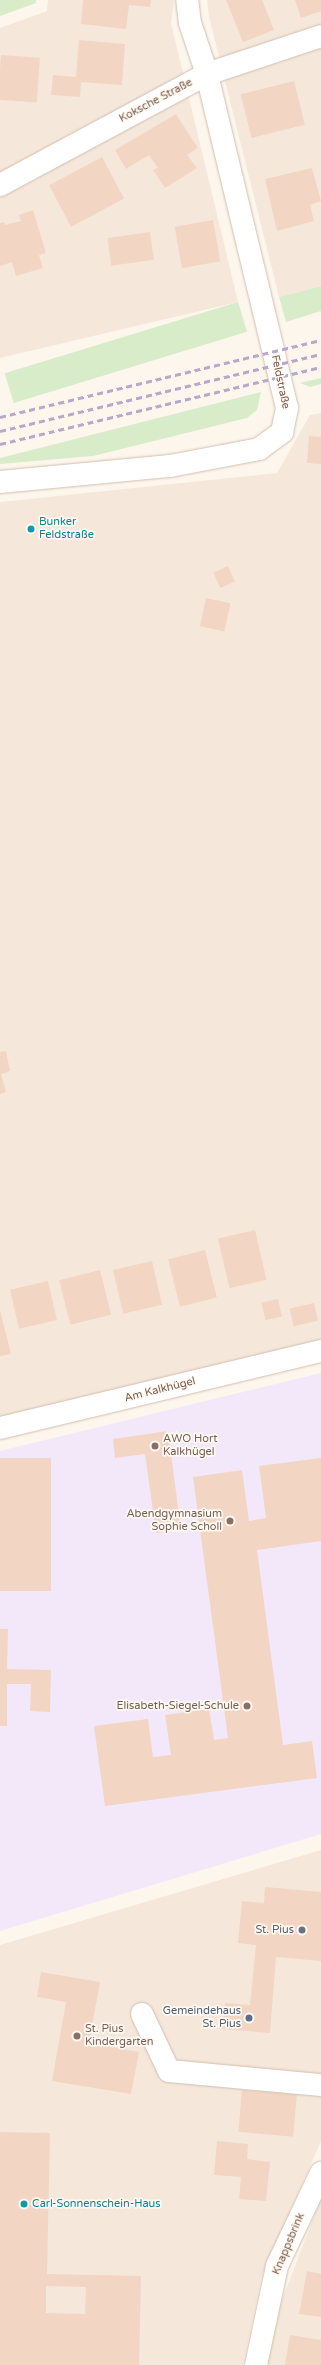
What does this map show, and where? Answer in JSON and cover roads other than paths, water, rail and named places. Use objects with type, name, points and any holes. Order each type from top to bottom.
[{"type":"street","name":"Feldstraße","points":[[0,482],[170,466],[259,449],[282,432],[287,408],[207,74],[190,22],[187,0]]},
{"type":"street","name":"Koksche Straße","points":[[0,185],[207,74],[321,36]]},
{"type":"street","name":"Am Kalkhügel","points":[[0,1428],[321,1351]]},
{"type":"street","points":[[142,2014],[169,2071],[321,2084]]},
{"type":"street","name":"Knappsbrink","points":[[256,2365],[277,2266],[321,2173]]},
{"type":"railway","points":[[0,417],[321,340]]},
{"type":"railway","points":[[0,431],[321,354]]},
{"type":"railway","points":[[0,444],[321,367]]},
{"type":"place","name":"Bunker Feldstraße","points":[[31,529]]},
{"type":"place","name":"AWO Hort Kalkhügel","points":[[155,1446]]},
{"type":"place","name":"Abendgymnasium Sophie Scholl","points":[[230,1521]]},
{"type":"place","name":"Elisabeth-Siegel-Schule","points":[[247,1706]]},
{"type":"place","name":"St. Pius","points":[[302,1930]]},
{"type":"place","name":"Gemeindehaus St. Pius","points":[[249,2018]]},
{"type":"place","name":"St. Pius Kindergarten","points":[[77,2036]]},
{"type":"place","name":"Carl-Sonnenschein-Haus","points":[[24,2204]]}]
